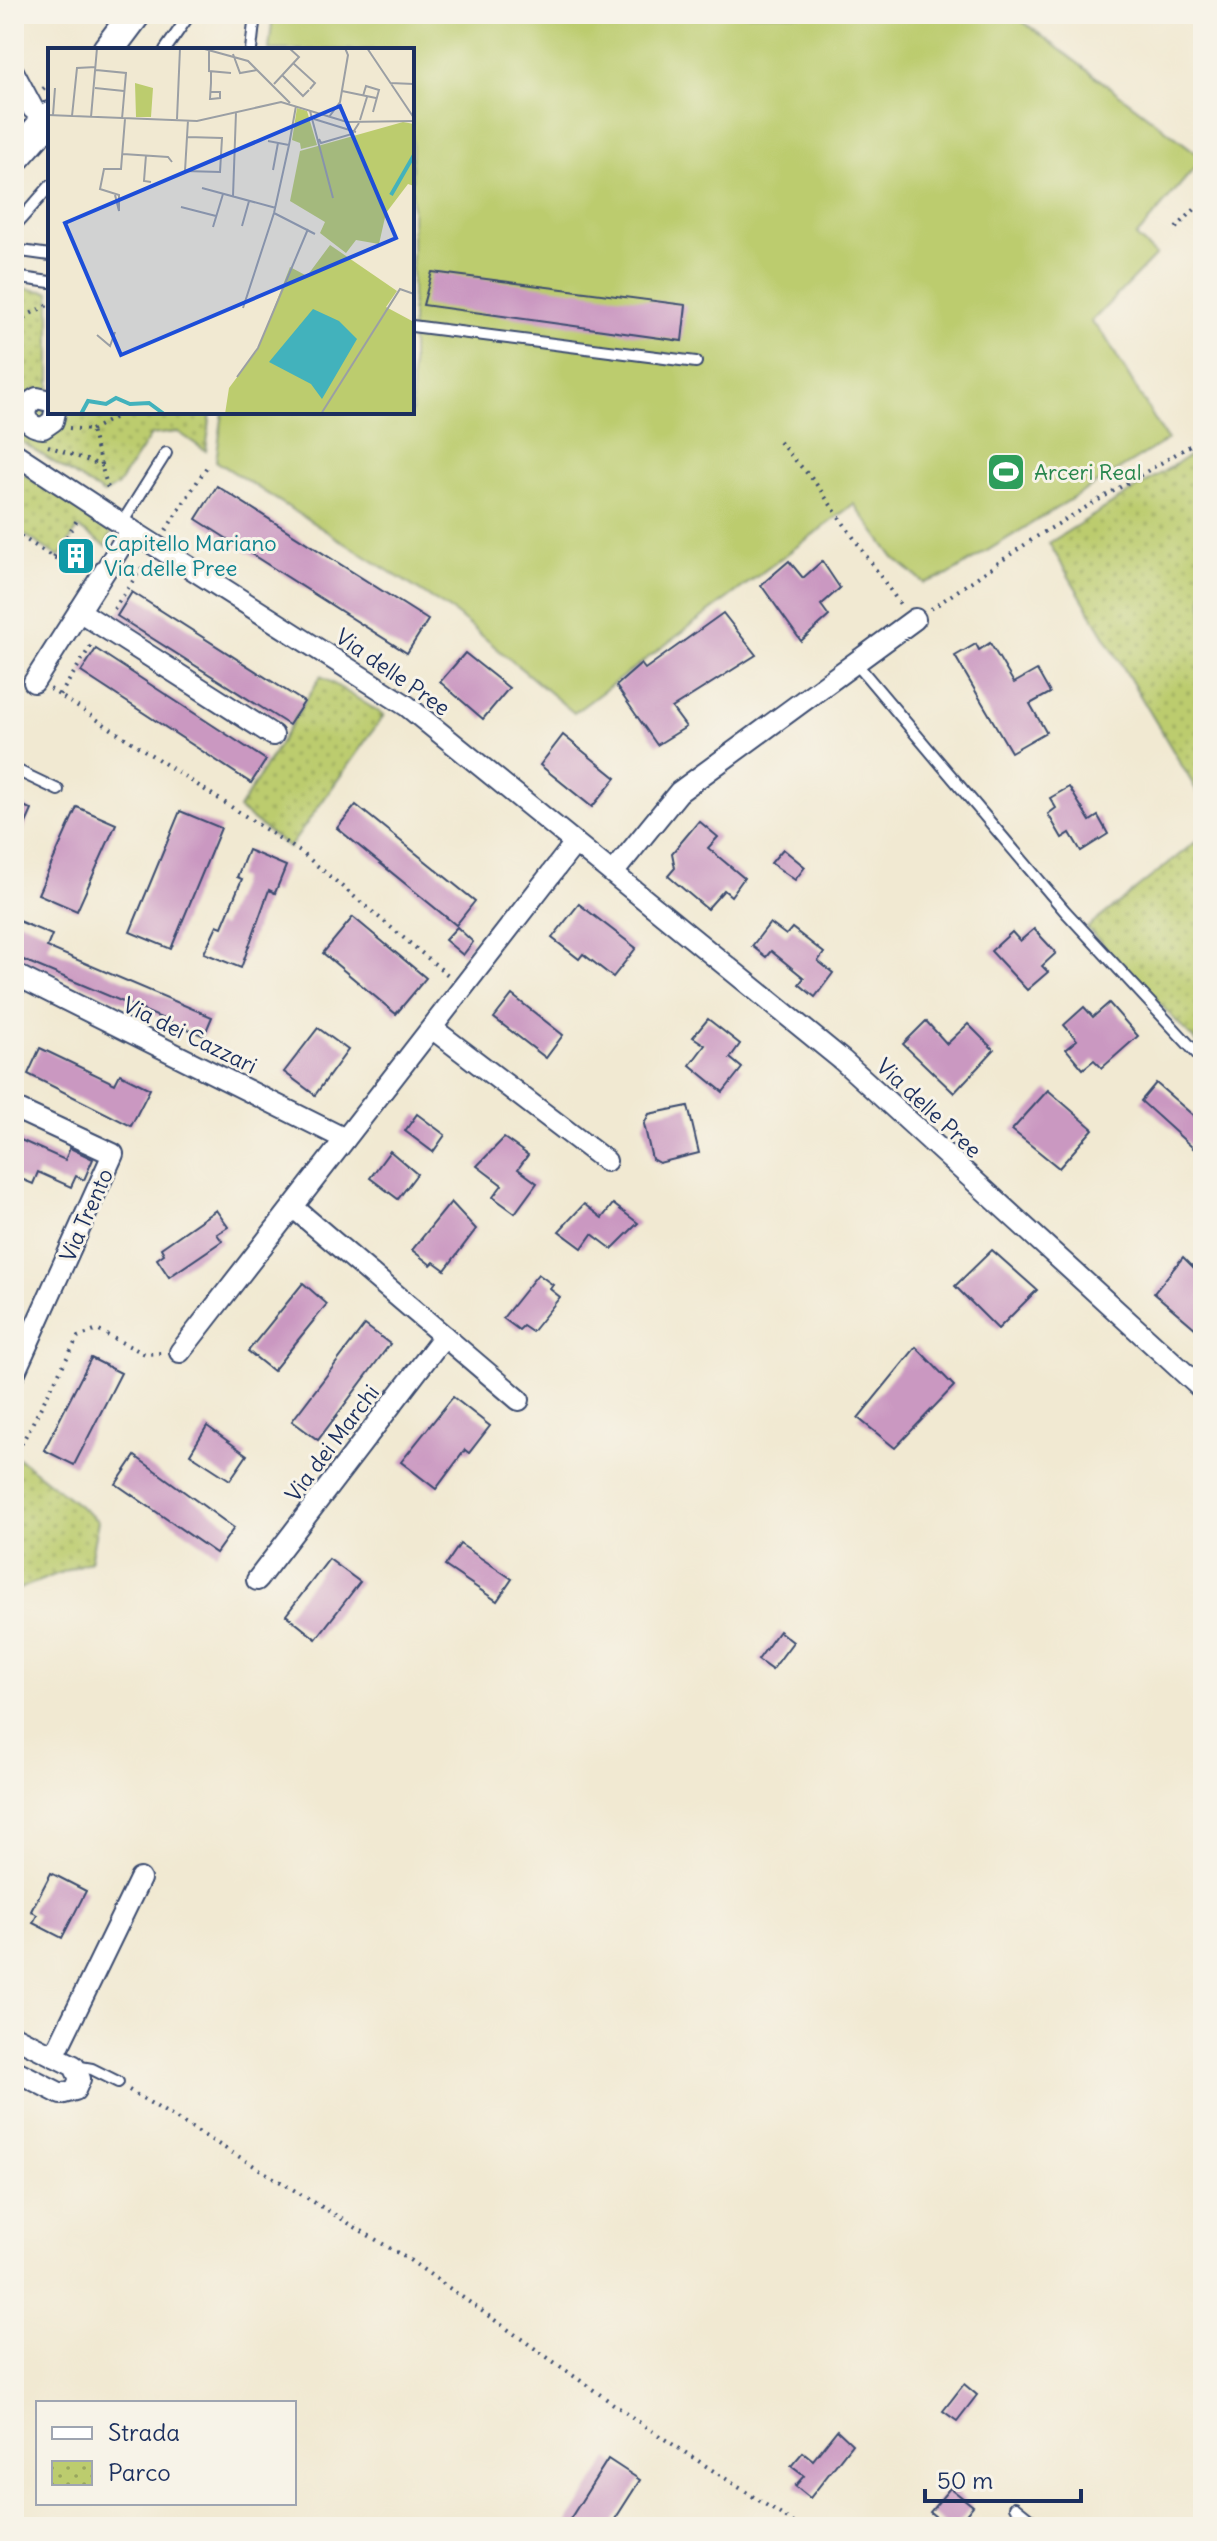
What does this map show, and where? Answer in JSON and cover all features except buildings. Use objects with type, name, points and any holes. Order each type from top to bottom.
[{"type":"street","points":[[110,48],[135,14]]},
{"type":"street","points":[[14,73],[33,109],[48,119],[14,158]]},
{"type":"street","name":"Via delle Pree","points":[[14,453],[407,706],[842,1060],[1203,1390]]},
{"type":"street","points":[[35,681],[126,527]]},
{"type":"street","points":[[79,611],[273,735]]},
{"type":"street","points":[[613,873],[679,792],[911,622]]},
{"type":"street","points":[[180,1352],[575,843]]},
{"type":"street","name":"Via dei Cazzari","points":[[14,974],[345,1139]]},
{"type":"street","points":[[433,1029],[606,1161]]},
{"type":"street","name":"Via Trento","points":[[14,1108],[113,1154],[14,1374]]},
{"type":"street","points":[[294,1208],[519,1400]]},
{"type":"street","name":"Via dei Marchi","points":[[257,1580],[444,1336]]},
{"type":"street","points":[[54,2056],[140,1879]]},
{"type":"street","points":[[14,2036],[74,2066],[80,2079],[75,2090],[61,2094],[14,2070]]},
{"type":"lane","points":[[166,48],[190,14]]},
{"type":"lane","points":[[251,48],[255,14]]},
{"type":"lane","points":[[14,227],[48,188]]},
{"type":"lane","points":[[14,250],[48,255]]},
{"type":"lane","points":[[14,277],[48,282]]},
{"type":"lane","points":[[414,326],[696,362]]},
{"type":"lane","points":[[126,527],[166,453]]},
{"type":"lane","points":[[854,661],[1065,911],[1203,1060]]},
{"type":"lane","points":[[14,769],[58,790]]},
{"type":"lane","points":[[74,2066],[92,2069],[118,2082]]},
{"type":"lane","points":[[1015,2507],[1040,2527]]},
{"type":"path","points":[[1176,228],[1203,201]]},
{"type":"path","points":[[14,330],[30,314],[48,305]]},
{"type":"path","points":[[54,557],[110,489],[91,430],[57,414]]},
{"type":"path","points":[[91,430],[121,414]]},
{"type":"path","points":[[779,442],[814,481],[899,598],[911,622],[1036,537],[1203,438]]},
{"type":"path","points":[[166,531],[208,465]]},
{"type":"path","points":[[14,532],[95,583]]},
{"type":"path","points":[[35,681],[302,853],[453,979]]},
{"type":"path","points":[[14,1458],[78,1337],[97,1330],[145,1354],[180,1352]]},
{"type":"path","points":[[118,2082],[411,2261],[646,2427],[800,2527]]},
{"type":"green space","points":[[273,14],[1013,14],[1203,158],[1136,237],[1156,255],[1091,322],[1104,335],[1167,440],[948,575],[924,583],[894,558],[854,504],[574,713],[456,614],[216,461],[223,414],[414,414],[414,48],[269,48]]},
{"type":"green space","points":[[14,287],[48,292],[48,414],[211,414],[206,451],[178,432],[151,435],[117,486],[104,494],[14,437]]},
{"type":"green space","points":[[1203,447],[1203,801],[1049,543]]},
{"type":"green space","points":[[14,468],[112,531],[106,546],[78,528],[59,557],[14,528]]},
{"type":"green space","points":[[321,676],[384,715],[289,848],[239,809]]},
{"type":"green space","points":[[1203,836],[1203,1049],[1087,928]]},
{"type":"green space","points":[[17,1457],[98,1521],[90,1561],[14,1591],[14,1458]]},
{"type":"place","name":"Arceri Real","points":[[1006,472]]},
{"type":"place","name":"Capitello Mariano Via delle Pree","points":[[76,556]]}]
